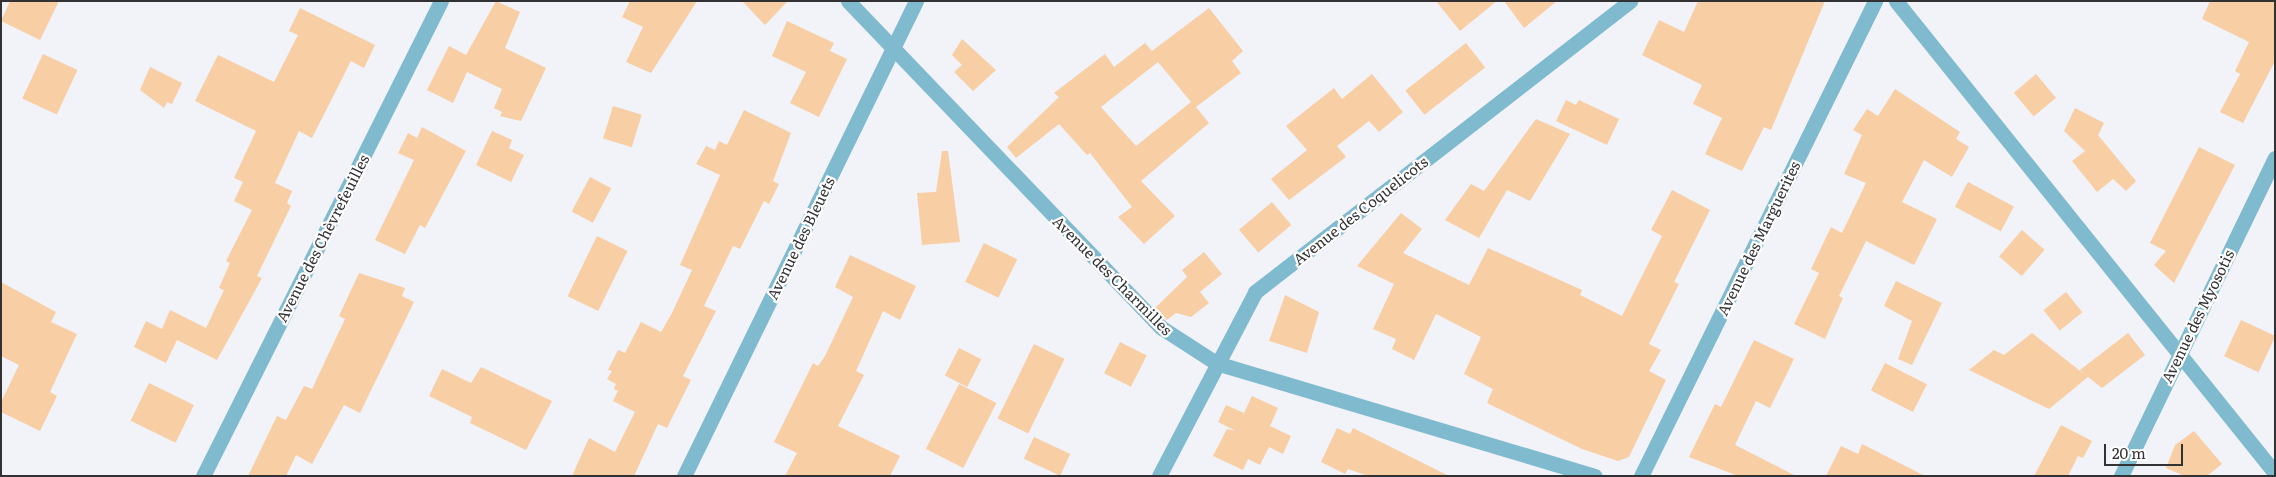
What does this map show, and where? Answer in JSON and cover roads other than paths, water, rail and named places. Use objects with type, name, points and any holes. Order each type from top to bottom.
[{"type":"street","name":"Avenue des Chèvrefeuilles","points":[[203,476],[441,1]]},
{"type":"street","name":"Avenue des Charmilles","points":[[848,1],[891,49],[1162,328],[1216,363],[1595,476]]},
{"type":"street","name":"Avenue des Bleuets","points":[[684,476],[916,1]]},
{"type":"street","name":"Avenue des Coquelicots","points":[[1159,476],[1216,363],[1255,292],[1630,1]]},
{"type":"street","name":"Avenue des Marguerites","points":[[1641,476],[1875,1]]},
{"type":"street","points":[[1896,1],[2178,355],[2275,473]]},
{"type":"street","name":"Avenue des Myosotis","points":[[2121,476],[2275,158]]}]
